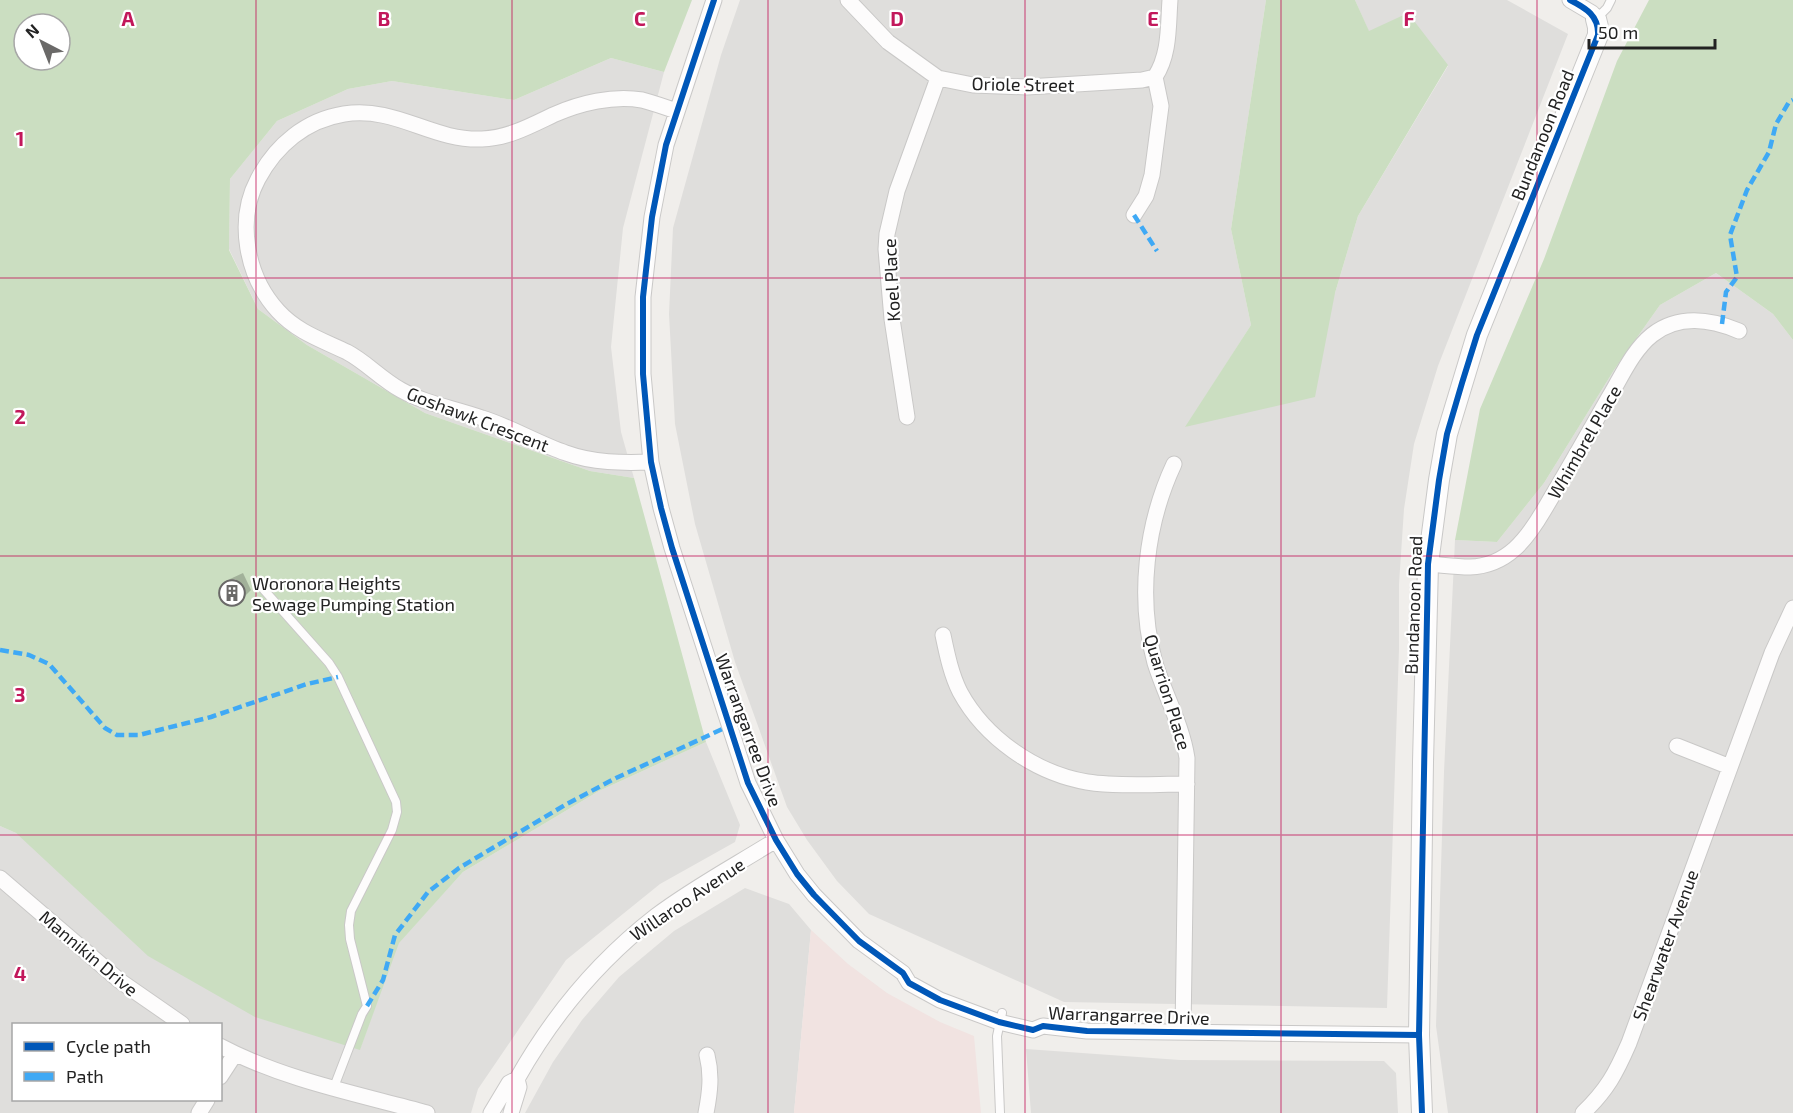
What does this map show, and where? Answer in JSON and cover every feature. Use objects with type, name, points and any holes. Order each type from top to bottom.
[{"type":"street","name":"Warrangarree Drive","points":[[714,0],[666,145],[652,217],[643,297],[643,374],[651,462],[672,548],[748,783],[776,840],[797,874],[838,922],[903,974],[915,975],[1000,1017],[1035,1021],[1043,1026],[1087,1031],[1419,1035]]},
{"type":"street","name":"Oriole Street","points":[[848,0],[888,42],[938,78],[973,85],[1027,87],[1121,82],[1155,77]]},
{"type":"street","points":[[1134,215],[1146,195],[1152,175],[1161,106],[1155,77],[1166,53],[1170,0]]},
{"type":"street","points":[[1570,0],[1592,13],[1596,19]]},
{"type":"street","name":"Bundanoon Road","points":[[1422,1113],[1419,1035],[1428,564],[1438,480],[1447,434],[1481,325],[1598,35],[1596,19]]},
{"type":"street","name":"Koel Place","points":[[907,417],[892,319],[886,249],[887,234],[897,190],[938,78]]},
{"type":"street","name":"Goshawk Crescent","points":[[651,462],[621,463],[566,454],[484,418],[429,403],[400,390],[357,358],[292,324],[278,311],[267,298],[253,268],[247,242],[246,221],[248,202],[253,188],[272,158],[286,142],[302,129],[342,114],[364,112],[382,114],[403,119],[443,135],[481,139],[514,134],[567,109],[601,100],[642,100],[676,111]]},
{"type":"street","name":"Whimbrel Place","points":[[1428,564],[1472,567],[1488,564],[1520,546],[1530,535],[1632,359],[1653,335],[1679,322],[1692,320],[1714,322],[1739,331]]},
{"type":"street","name":"Quarrion Place","points":[[1173,465],[1163,487],[1156,512],[1146,570],[1146,600],[1149,637],[1155,661],[1184,740],[1187,758],[1183,1032]]},
{"type":"street","name":"Shearwater Avenue","points":[[1583,1113],[1603,1094],[1617,1071],[1629,1043],[1772,653],[1793,609]]},
{"type":"street","points":[[943,635],[953,675],[961,692],[983,724],[1000,741],[1018,754],[1061,776],[1088,782],[1187,784]]},
{"type":"street","points":[[1677,746],[1730,766]]},
{"type":"street","name":"Willaroo Avenue","points":[[491,1113],[509,1083],[517,1079],[566,1003],[622,944],[679,900],[776,840]]},
{"type":"street","name":"Mannikin Drive","points":[[0,878],[120,981],[181,1023]]},
{"type":"street","points":[[222,1047],[234,1054],[299,1078],[427,1113]]},
{"type":"street","points":[[222,1074],[234,1054]]},
{"type":"street","points":[[706,1113],[711,1091],[711,1072],[707,1054]]},
{"type":"street","name":"Willaroo Avenue","points":[[511,1113],[519,1087],[517,1079]]},
{"type":"lane","points":[[1596,19],[1607,8],[1611,0]]},
{"type":"lane","points":[[257,582],[329,663],[338,677],[396,802],[397,812],[392,830],[351,911],[350,939],[367,1006],[334,1087]]},
{"type":"lane","points":[[1000,1017],[997,1036],[1000,1113]]},
{"type":"shaded area","points":[[740,0],[1266,0],[1231,229],[1251,325],[1186,427],[1335,293],[1358,216],[1448,66],[1369,32],[1355,0],[1507,0],[1568,34],[1438,366],[1414,444],[1404,509],[1399,584],[1399,649],[1387,1008],[1064,1002],[869,914],[837,881],[807,840],[787,807],[735,662],[695,524],[675,424],[669,314],[673,228],[721,55]]},
{"type":"shaded area","points":[[611,58],[664,72],[623,228],[611,347],[621,432],[634,478],[590,471],[425,413],[307,345],[258,309],[229,249],[230,179],[277,121],[348,89],[392,81],[514,100]]},
{"type":"shaded area","points":[[1716,273],[1773,314],[1793,340],[1793,1113],[1448,1113],[1436,1026],[1444,772],[1455,540],[1497,542],[1544,483],[1614,370],[1660,305]]},
{"type":"shaded area","points":[[706,742],[740,825],[735,842],[660,884],[566,960],[478,1089],[471,1113],[0,1113],[0,826],[16,833],[360,1049],[398,943],[463,872],[599,791]]},
{"type":"shaded area","points":[[745,888],[789,904],[811,930],[794,1113],[525,1113],[553,1062],[582,1020],[619,977],[674,931]]},
{"type":"shaded area","points":[[811,930],[848,964],[887,993],[940,1022],[974,1036],[981,1113],[794,1113]]},
{"type":"shaded area","points":[[1026,1049],[1180,1060],[1384,1061],[1396,1073],[1398,1113],[1031,1113]]},
{"type":"green space","points":[[0,0],[692,0],[664,72],[611,58],[514,100],[392,81],[348,89],[277,121],[230,179],[229,250],[258,309],[307,345],[425,413],[590,471],[634,478],[706,742],[599,791],[463,872],[399,943],[360,1050],[255,1017],[148,956],[16,833],[0,826]]},
{"type":"green space","points":[[1266,0],[1355,0],[1369,31],[1408,13],[1448,65],[1358,216],[1335,293],[1315,397],[1185,427],[1251,325],[1231,229]]},
{"type":"green space","points":[[1649,0],[1793,0],[1793,340],[1773,314],[1716,273],[1660,305],[1614,370],[1544,483],[1497,542],[1455,540],[1480,409],[1544,259],[1617,61]]},
{"type":"building","name":"Woronora Heights Sewage Pumping Station","points":[[235,580],[244,599],[230,606],[221,587]]},
{"type":"marked path","points":[[1722,324],[1726,292],[1737,277],[1730,235],[1747,190],[1769,152],[1776,124],[1789,102],[1793,100]]},
{"type":"marked path","points":[[1134,215],[1157,251]]},
{"type":"marked path","points":[[0,650],[29,655],[49,664],[105,728],[117,735],[139,735],[211,717],[307,684],[338,677]]},
{"type":"marked path","points":[[367,1006],[383,980],[395,935],[428,892],[459,868],[565,805],[616,778],[729,726]]},
{"type":"cycle path","points":[[714,0],[666,145],[652,217],[643,297],[643,374],[651,462],[672,548],[748,783],[776,840],[797,874],[859,941],[903,973],[909,983],[940,1000],[999,1022],[1033,1030],[1043,1026],[1087,1031],[1419,1035]]},
{"type":"cycle path","points":[[1422,1113],[1419,1035],[1428,564],[1439,480],[1447,434],[1477,335],[1598,35],[1594,18],[1570,0]]},
{"type":"place","name":"Woronora Heights Sewage Pumping Station","points":[[232,593]]}]
